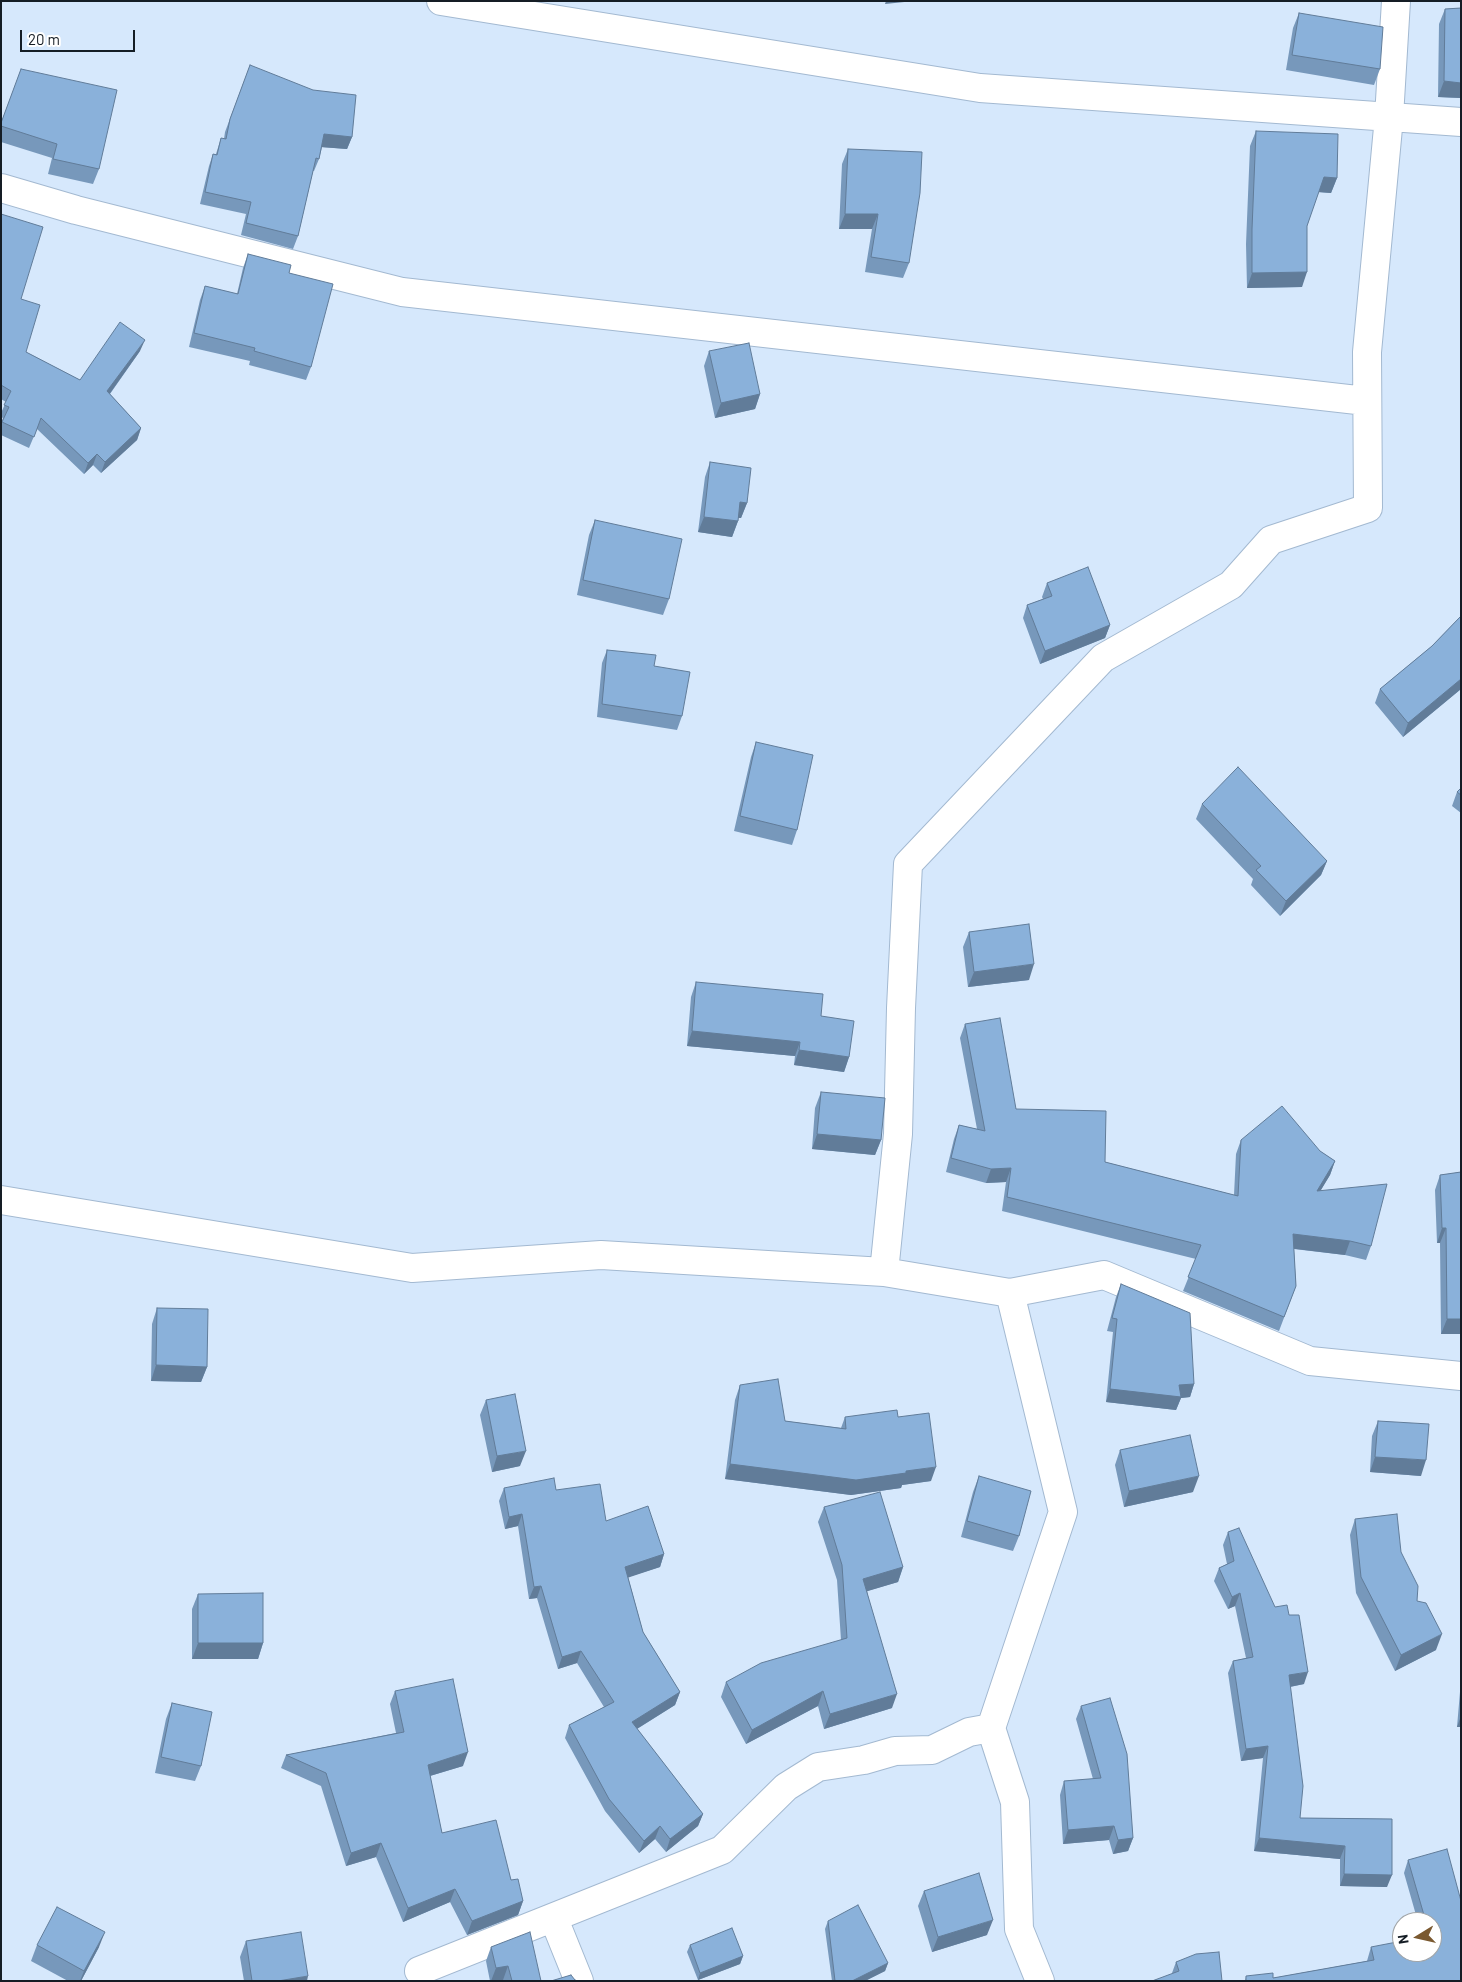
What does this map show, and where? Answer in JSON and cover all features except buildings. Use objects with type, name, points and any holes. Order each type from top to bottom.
[{"type":"street","points":[[441,1],[980,88],[1461,122]]},
{"type":"street","points":[[884,1272],[898,1134],[901,1008],[908,864],[1103,658],[1231,585],[1272,540],[1368,508],[1367,352],[1389,117],[1396,1]]},
{"type":"street","points":[[1,188],[86,213],[402,292],[1366,401]]},
{"type":"street","points":[[1,1200],[412,1268],[601,1255],[884,1272],[1010,1293],[1104,1275],[1310,1361],[1461,1376]]},
{"type":"street","points":[[1010,1293],[1063,1512],[991,1728],[1014,1802],[1019,1929],[1040,1981]]},
{"type":"street","points":[[420,1971],[554,1919],[722,1850],[786,1787],[818,1767],[864,1760],[895,1751],[932,1750],[969,1732],[991,1728]]},
{"type":"street","points":[[554,1919],[579,1981]]}]
